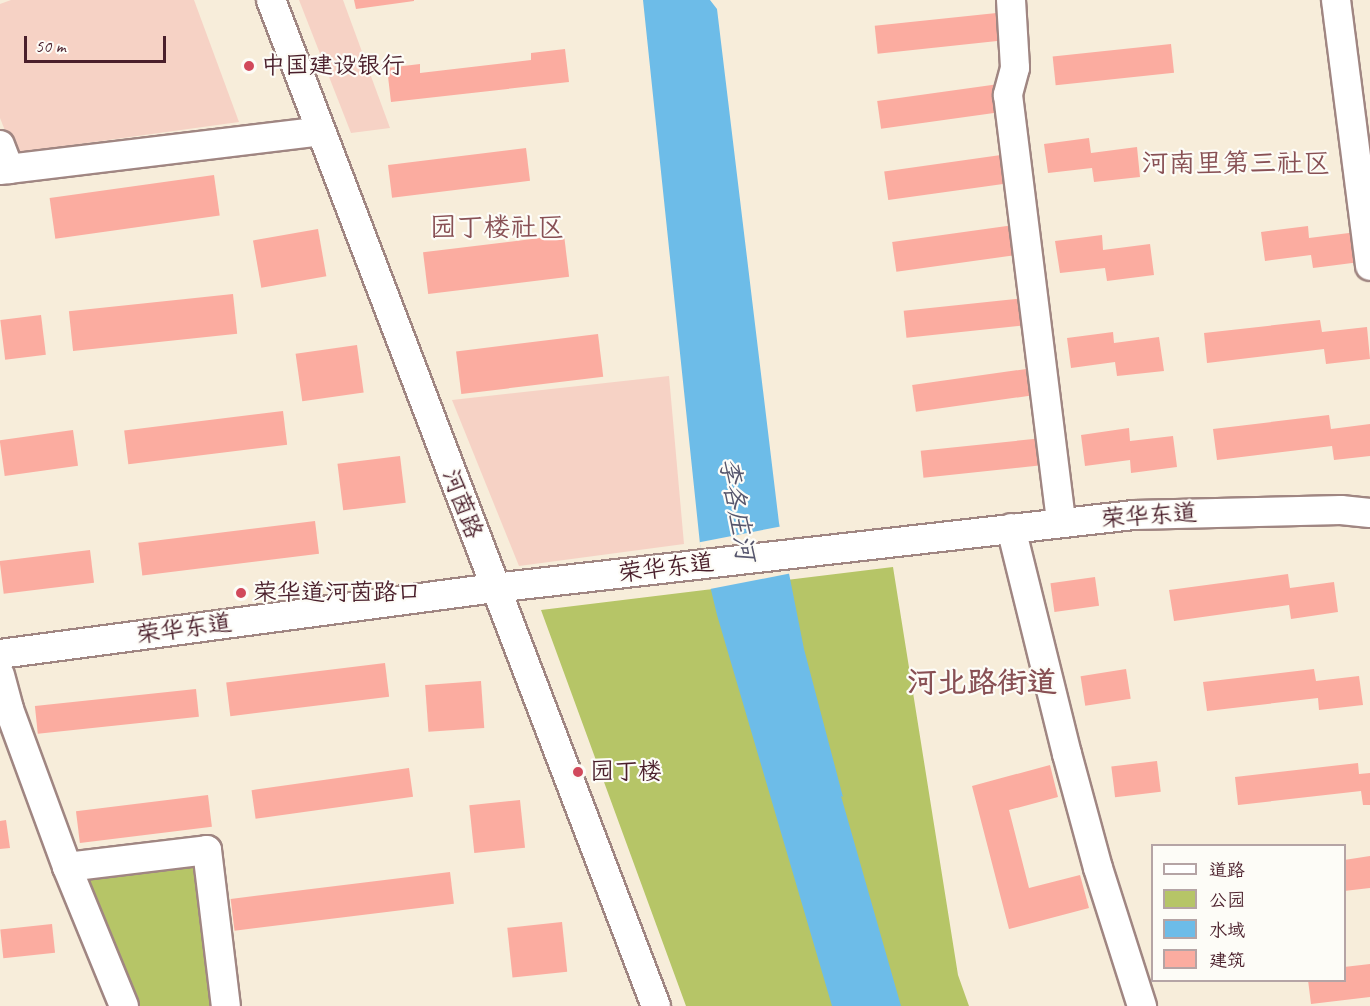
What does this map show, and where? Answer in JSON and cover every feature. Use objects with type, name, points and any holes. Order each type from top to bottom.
[{"type":"street","name":"河茵路","points":[[271,0],[494,588],[656,1006]]},
{"type":"street","points":[[1011,0],[1015,68],[1008,95],[1061,523]]},
{"type":"street","points":[[1336,0],[1370,266]]},
{"type":"street","points":[[3,161],[320,131]]},
{"type":"street","name":"荣华东道","points":[[0,654],[494,588],[1134,515],[1341,510],[1370,513]]},
{"type":"street","points":[[1011,528],[1098,868],[1142,1006]]},
{"type":"street","points":[[0,675],[9,709],[66,867],[124,1006]]},
{"type":"street","points":[[66,867],[207,850],[226,1006]]},
{"type":"shaded area","points":[[11,0],[194,0],[239,122],[14,153],[0,118],[0,4]]},
{"type":"shaded area","points":[[299,0],[343,0],[390,128],[351,133]]},
{"type":"shaded area","points":[[669,376],[684,544],[519,566],[452,400]]},
{"type":"green space","points":[[893,567],[958,975],[969,1006],[686,1006],[541,610]]},
{"type":"green space","points":[[199,861],[217,1006],[139,1006],[84,875]]},
{"type":"water","name":"李各庄河","points":[[643,0],[710,0],[717,9],[779,523],[804,649],[843,797],[841,796],[901,1006],[832,1006],[717,615],[700,544]]},
{"type":"pier","points":[[783,526],[792,573],[709,589],[700,542]]},
{"type":"building","points":[[354,0],[414,0],[414,1],[356,9]]},
{"type":"building","points":[[1006,12],[1009,40],[878,54],[875,26]]},
{"type":"building","points":[[1171,44],[1174,73],[1056,85],[1053,56]]},
{"type":"building","points":[[565,49],[569,82],[391,102],[387,68],[420,64],[420,73],[531,60],[531,53]]},
{"type":"building","points":[[999,84],[1003,112],[881,129],[877,101]]},
{"type":"building","points":[[1089,138],[1091,153],[1137,147],[1140,177],[1094,182],[1092,168],[1048,173],[1044,144]]},
{"type":"building","points":[[526,148],[530,181],[392,198],[388,165]]},
{"type":"building","points":[[1008,154],[1012,183],[888,200],[884,171]]},
{"type":"building","points":[[214,175],[220,216],[55,239],[50,198]]},
{"type":"building","points":[[1014,225],[1018,255],[896,272],[892,242]]},
{"type":"building","points":[[1308,226],[1309,238],[1357,232],[1360,262],[1313,268],[1311,255],[1265,261],[1261,232]]},
{"type":"building","points":[[318,229],[326,276],[261,288],[253,240]]},
{"type":"building","points":[[564,235],[569,277],[428,294],[423,252]]},
{"type":"building","points":[[1102,235],[1103,250],[1150,244],[1154,275],[1107,281],[1105,268],[1060,273],[1055,241]]},
{"type":"building","points":[[233,294],[237,334],[73,351],[69,311]]},
{"type":"building","points":[[1026,298],[1029,325],[906,338],[904,311]]},
{"type":"building","points":[[41,315],[46,355],[5,360],[0,320]]},
{"type":"building","points":[[1320,320],[1322,332],[1367,327],[1370,359],[1326,364],[1324,349],[1207,363],[1204,333]]},
{"type":"building","points":[[1113,332],[1114,343],[1159,337],[1164,371],[1117,376],[1115,362],[1071,368],[1067,338]]},
{"type":"building","points":[[598,334],[603,377],[461,394],[456,351]]},
{"type":"building","points":[[357,345],[364,393],[302,401],[296,354]]},
{"type":"building","points":[[1033,368],[1037,395],[916,412],[912,385]]},
{"type":"building","points":[[283,411],[287,445],[128,464],[124,430]]},
{"type":"building","points":[[1329,415],[1331,429],[1370,424],[1370,456],[1334,460],[1332,446],[1217,460],[1213,429]]},
{"type":"building","points":[[1129,428],[1130,441],[1173,436],[1177,467],[1131,473],[1130,460],[1085,466],[1081,435]]},
{"type":"building","points":[[73,430],[78,466],[5,476],[0,440]]},
{"type":"building","points":[[1043,438],[1046,465],[923,478],[921,451]]},
{"type":"building","points":[[400,456],[406,503],[343,510],[337,464]]},
{"type":"building","points":[[315,521],[319,554],[142,575],[138,543]]},
{"type":"building","points":[[90,550],[94,583],[4,594],[0,561]]},
{"type":"building","points":[[1288,574],[1290,588],[1334,582],[1338,612],[1291,619],[1289,605],[1174,621],[1169,590]]},
{"type":"building","points":[[1095,577],[1099,606],[1054,612],[1050,583]]},
{"type":"building","points":[[385,663],[389,697],[230,716],[226,682]]},
{"type":"building","points":[[1126,669],[1131,699],[1085,706],[1081,676]]},
{"type":"building","points":[[1314,669],[1316,681],[1359,676],[1363,705],[1319,710],[1318,698],[1207,711],[1203,682]]},
{"type":"building","points":[[481,681],[484,728],[428,732],[425,685]]},
{"type":"building","points":[[196,689],[199,717],[38,734],[35,706]]},
{"type":"building","points":[[1157,761],[1161,792],[1115,797],[1111,767]]},
{"type":"building","points":[[1358,763],[1359,774],[1370,773],[1370,805],[1363,805],[1361,791],[1238,805],[1235,777]]},
{"type":"building","points":[[1050,765],[1058,797],[1009,810],[1029,888],[1080,875],[1089,908],[1009,929],[972,786]]},
{"type":"building","points":[[409,768],[413,797],[256,819],[252,790]]},
{"type":"building","points":[[208,795],[212,827],[80,843],[76,811]]},
{"type":"building","points":[[520,800],[525,848],[474,853],[469,805]]},
{"type":"building","points":[[6,820],[10,848],[0,849],[0,821]]},
{"type":"building","points":[[1370,856],[1370,888],[1346,891],[1346,860]]},
{"type":"building","points":[[450,872],[454,904],[235,931],[231,899]]},
{"type":"building","points":[[562,922],[567,972],[513,977],[507,928]]},
{"type":"building","points":[[52,924],[55,953],[3,958],[0,929]]},
{"type":"building","points":[[1370,964],[1370,997],[1311,1004],[1308,982],[1346,982],[1346,967]]},
{"type":"place","name":"中国建设银行","points":[[249,66]]},
{"type":"place","name":"荣华道河茵路口","points":[[241,593]]},
{"type":"place","name":"园丁楼","points":[[578,772]]},
{"type":"district","name":"河南里第三社区","points":[[1236,164]]},
{"type":"district","name":"园丁楼社区","points":[[497,228]]},
{"type":"district","name":"河北路街道","points":[[982,682]]}]
